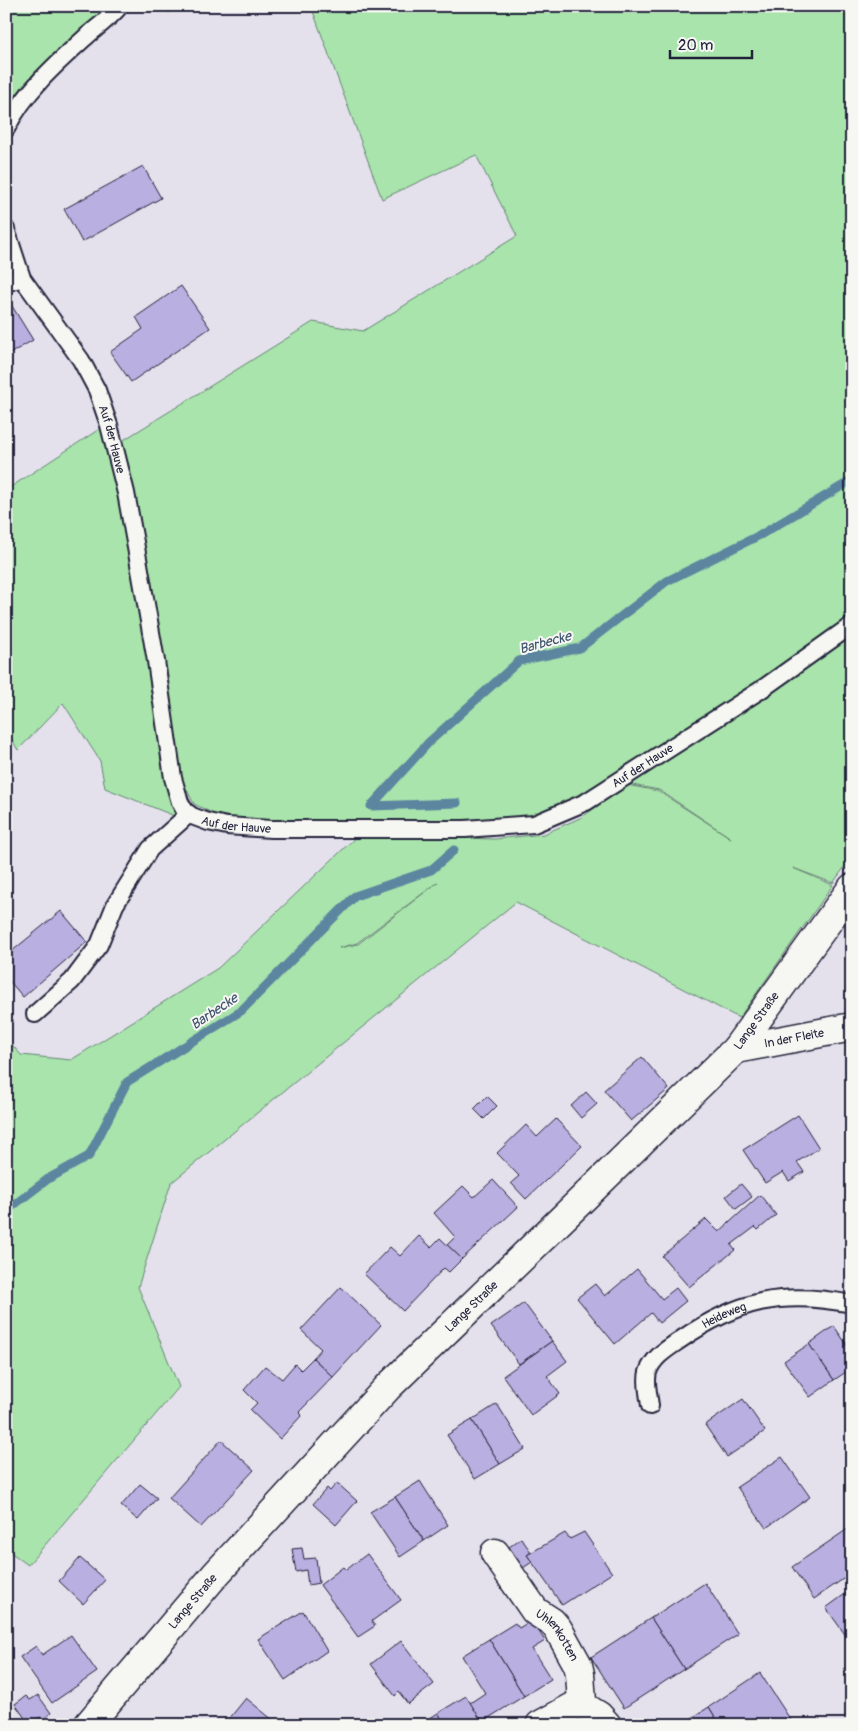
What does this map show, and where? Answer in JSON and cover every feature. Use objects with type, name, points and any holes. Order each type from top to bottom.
[{"type":"street","name":"Lange Straße","points":[[88,1725],[215,1575],[388,1387],[736,1049],[852,888]]},
{"type":"street","name":"In der Fleite","points":[[736,1049],[852,1027]]},
{"type":"street","name":"Uhlenkotten","points":[[495,1553],[535,1611],[552,1622],[562,1637],[578,1665],[582,1702]]},
{"type":"street","points":[[540,1725],[582,1702],[586,1708],[599,1716],[607,1725]]},
{"type":"lane","points":[[6,129],[13,114],[36,85],[120,6]]},
{"type":"lane","name":"Auf der Hauve","points":[[6,229],[22,278],[81,360],[97,390],[109,425],[126,493],[139,564],[156,661],[173,778],[180,802],[189,814],[208,822],[227,826],[271,830],[465,829],[534,824],[586,802],[762,689],[852,625]]},
{"type":"lane","points":[[6,283],[22,278]]},
{"type":"lane","points":[[35,1014],[72,981],[98,945],[115,904],[150,849],[189,814]]},
{"type":"lane","name":"Heideweg","points":[[650,1406],[647,1375],[657,1357],[703,1324],[722,1314],[744,1305],[770,1299],[822,1299],[852,1304]]},
{"type":"green space","points":[[6,6],[115,6],[6,112]]},
{"type":"green space","points":[[311,6],[852,6],[852,617],[755,686],[639,762],[580,796],[534,818],[462,824],[270,825],[216,815],[194,804],[182,780],[159,629],[122,441],[313,322],[363,331],[517,236],[476,155],[382,199]]},
{"type":"green space","points":[[104,426],[126,524],[168,783],[177,817],[105,788],[100,761],[63,703],[18,750],[6,730],[6,490]]},
{"type":"green space","points":[[852,634],[852,857],[833,883],[793,868],[833,885],[739,1018],[516,902],[171,1183],[138,1287],[179,1387],[28,1565],[6,1549],[6,1038],[21,1055],[71,1060],[218,968],[358,835],[495,839],[544,834],[582,817],[627,785],[658,791],[731,838],[659,790],[627,784],[774,691]],"holes":[[[438,882],[358,944],[339,948],[357,943]]]},
{"type":"building","points":[[163,6],[176,6],[169,13]]},
{"type":"building","points":[[143,166],[161,198],[82,242],[64,209]]},
{"type":"building","points":[[181,286],[210,328],[131,382],[110,352],[143,329],[136,317]]},
{"type":"building","points":[[6,298],[33,340],[6,356]]},
{"type":"building","points":[[61,911],[87,942],[23,997],[6,977],[6,956]]},
{"type":"building","points":[[642,1057],[669,1089],[631,1121],[604,1090]]},
{"type":"building","points":[[586,1092],[597,1104],[581,1118],[571,1106]]},
{"type":"building","points":[[487,1096],[497,1106],[484,1119],[474,1109]]},
{"type":"building","points":[[798,1115],[819,1148],[797,1162],[804,1172],[789,1181],[783,1172],[765,1183],[743,1150]]},
{"type":"building","points":[[556,1119],[582,1146],[526,1199],[511,1183],[519,1176],[497,1153],[526,1125],[537,1137]]},
{"type":"building","points":[[493,1180],[518,1207],[462,1259],[447,1245],[455,1237],[434,1213],[463,1186],[474,1197]]},
{"type":"building","points":[[741,1184],[752,1197],[736,1209],[726,1196]]},
{"type":"building","points":[[760,1195],[776,1215],[758,1230],[755,1227],[731,1245],[735,1250],[689,1287],[662,1256],[706,1219],[719,1232]]},
{"type":"building","points":[[419,1236],[431,1247],[440,1238],[462,1259],[449,1272],[444,1268],[403,1311],[364,1274],[390,1247],[400,1256]]},
{"type":"building","points":[[637,1269],[662,1299],[676,1288],[686,1301],[659,1323],[651,1313],[615,1344],[577,1298],[595,1284],[605,1296]]},
{"type":"building","points":[[341,1287],[381,1325],[333,1377],[313,1358],[321,1349],[301,1330]]},
{"type":"building","points":[[524,1303],[552,1341],[519,1364],[491,1326]]},
{"type":"building","points":[[834,1326],[852,1352],[852,1368],[834,1380],[809,1344]]},
{"type":"building","points":[[552,1341],[567,1361],[547,1376],[560,1394],[531,1415],[503,1376]]},
{"type":"building","points":[[809,1344],[834,1380],[810,1397],[784,1361]]},
{"type":"building","points":[[313,1358],[333,1377],[299,1412],[302,1415],[280,1439],[250,1410],[257,1403],[244,1390],[265,1366],[282,1379],[295,1364],[301,1370]]},
{"type":"building","points":[[743,1399],[765,1431],[727,1457],[705,1425]]},
{"type":"building","points":[[497,1404],[525,1449],[500,1464],[472,1420]]},
{"type":"building","points":[[472,1420],[500,1464],[475,1479],[447,1435]]},
{"type":"building","points":[[221,1440],[254,1470],[201,1527],[169,1498]]},
{"type":"building","points":[[782,1457],[810,1497],[766,1528],[737,1487]]},
{"type":"building","points":[[420,1481],[448,1525],[424,1541],[395,1497]]},
{"type":"building","points":[[337,1483],[357,1501],[336,1525],[313,1504],[327,1488],[330,1491]]},
{"type":"building","points":[[140,1484],[157,1498],[138,1520],[121,1506]]},
{"type":"building","points":[[395,1497],[424,1541],[400,1557],[370,1512]]},
{"type":"building","points":[[852,1526],[852,1573],[814,1599],[792,1567]]},
{"type":"building","points":[[584,1532],[612,1573],[562,1605],[527,1555],[565,1533],[570,1539]]},
{"type":"building","points":[[521,1538],[531,1552],[527,1555],[532,1562],[517,1572],[504,1551]]},
{"type":"building","points":[[302,1548],[304,1559],[316,1558],[319,1583],[308,1585],[306,1570],[296,1572],[292,1549]]},
{"type":"building","points":[[367,1554],[401,1600],[372,1621],[375,1626],[358,1637],[320,1585],[343,1567],[346,1570]]},
{"type":"building","points":[[80,1558],[105,1580],[83,1604],[59,1581]]},
{"type":"building","points":[[705,1583],[738,1634],[684,1669],[651,1618]]},
{"type":"building","points":[[852,1589],[852,1644],[826,1608]]},
{"type":"building","points":[[303,1611],[327,1651],[285,1680],[258,1639]]},
{"type":"building","points":[[651,1618],[684,1669],[624,1708],[591,1657]]},
{"type":"building","points":[[532,1620],[545,1641],[532,1649],[551,1679],[524,1696],[489,1639],[515,1623],[519,1628]]},
{"type":"building","points":[[71,1635],[97,1672],[52,1703],[20,1657],[36,1646],[42,1655]]},
{"type":"building","points":[[489,1639],[524,1696],[482,1722],[470,1703],[485,1693],[462,1656]]},
{"type":"building","points":[[401,1641],[434,1684],[408,1704],[399,1692],[395,1696],[371,1664]]},
{"type":"building","points":[[760,1673],[794,1725],[720,1725],[709,1707]]},
{"type":"building","points":[[38,1695],[51,1713],[42,1721],[40,1717],[29,1724],[15,1704],[26,1696],[30,1700]]},
{"type":"building","points":[[466,1696],[484,1725],[446,1725],[438,1713]]},
{"type":"building","points":[[246,1698],[279,1725],[224,1725]]},
{"type":"building","points":[[709,1707],[720,1725],[681,1725]]},
{"type":"building","points":[[438,1713],[446,1725],[419,1725]]},
{"type":"waterway","name":"Barbecke","points":[[457,803],[371,806],[429,742],[519,661],[580,648],[667,581],[762,534],[852,480]]},
{"type":"waterway","name":"Barbecke","points":[[6,1211],[48,1179],[89,1156],[127,1082],[241,1011],[355,896],[431,870],[454,850]]}]
